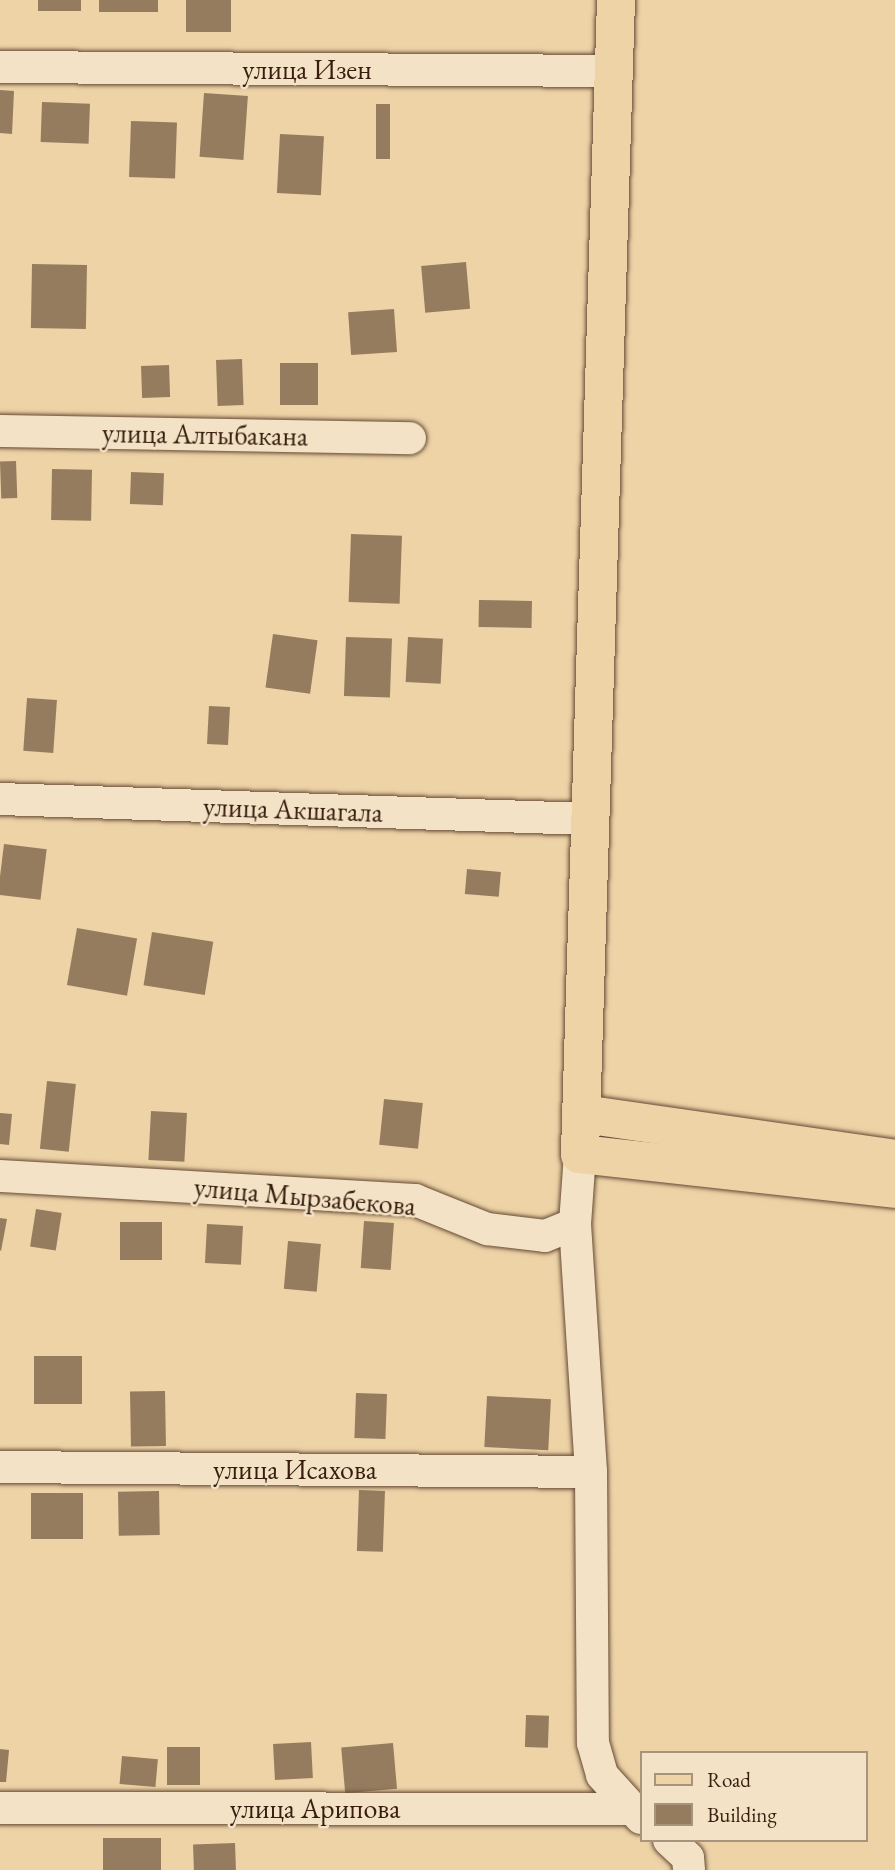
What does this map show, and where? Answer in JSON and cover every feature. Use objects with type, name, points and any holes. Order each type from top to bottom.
[{"type":"main road","points":[[616,0],[606,453],[587,819],[583,1114],[580,1154],[895,1189]]},
{"type":"main road","points":[[583,1114],[895,1159]]},
{"type":"street","name":"улица Изен","points":[[0,67],[614,71]]},
{"type":"street","name":"улица Алтыбакана","points":[[0,431],[410,438]]},
{"type":"street","name":"улица Акшагала","points":[[0,799],[587,819]]},
{"type":"street","points":[[580,1154],[575,1224],[591,1472],[593,1743],[602,1775],[636,1813]]},
{"type":"street","name":"улица Мырзабекова","points":[[0,1176],[415,1200],[487,1229],[545,1236],[575,1224]]},
{"type":"street","name":"улица Исахова","points":[[0,1467],[591,1472]]},
{"type":"street","name":"улица Арипова","points":[[0,1808],[636,1813]]},
{"type":"street","points":[[671,1842],[688,1858],[689,1870]]},
{"type":"building","points":[[38,0],[81,0],[81,11],[38,11]]},
{"type":"building","points":[[99,0],[158,0],[158,12],[99,12]]},
{"type":"building","points":[[186,0],[231,0],[231,32],[186,32]]},
{"type":"building","points":[[0,90],[14,91],[12,134],[0,133]]},
{"type":"building","points":[[204,93],[248,96],[243,160],[200,157]]},
{"type":"building","points":[[42,102],[90,104],[89,144],[41,142]]},
{"type":"building","points":[[376,104],[390,104],[390,159],[376,159]]},
{"type":"building","points":[[131,121],[177,123],[175,179],[129,177]]},
{"type":"building","points":[[280,134],[324,136],[321,195],[277,193]]},
{"type":"building","points":[[466,262],[470,309],[425,313],[421,266]]},
{"type":"building","points":[[32,264],[87,265],[86,329],[31,328]]},
{"type":"building","points":[[394,309],[397,352],[351,355],[348,312]]},
{"type":"building","points":[[242,359],[244,405],[218,406],[216,360]]},
{"type":"building","points":[[280,363],[318,363],[318,405],[280,405]]},
{"type":"building","points":[[169,365],[170,397],[142,398],[141,366]]},
{"type":"building","points":[[16,461],[17,498],[1,499],[0,462]]},
{"type":"building","points":[[52,469],[92,470],[91,521],[51,520]]},
{"type":"building","points":[[131,472],[164,473],[163,505],[130,504]]},
{"type":"building","points":[[351,534],[402,536],[400,604],[349,602]]},
{"type":"building","points":[[479,600],[532,601],[532,628],[479,627]]},
{"type":"building","points":[[273,634],[318,640],[310,694],[265,687]]},
{"type":"building","points":[[346,637],[392,639],[390,698],[344,696]]},
{"type":"building","points":[[408,637],[443,639],[441,684],[406,682]]},
{"type":"building","points":[[27,698],[57,700],[53,753],[23,751]]},
{"type":"building","points":[[209,706],[230,707],[228,745],[207,744]]},
{"type":"building","points":[[4,844],[47,849],[40,900],[0,895]]},
{"type":"building","points":[[467,869],[501,872],[499,897],[465,894]]},
{"type":"building","points":[[77,928],[137,939],[127,996],[67,985]]},
{"type":"building","points":[[152,932],[213,942],[205,995],[144,985]]},
{"type":"building","points":[[47,1081],[76,1084],[69,1152],[40,1149]]},
{"type":"building","points":[[384,1099],[423,1103],[418,1149],[379,1145]]},
{"type":"building","points":[[151,1111],[187,1113],[184,1162],[148,1160]]},
{"type":"building","points":[[0,1113],[12,1114],[9,1145],[0,1144]]},
{"type":"building","points":[[36,1209],[62,1213],[56,1251],[30,1247]]},
{"type":"building","points":[[0,1218],[7,1219],[1,1251],[0,1250]]},
{"type":"building","points":[[364,1221],[394,1223],[391,1270],[361,1268]]},
{"type":"building","points":[[120,1222],[162,1222],[162,1260],[120,1260]]},
{"type":"building","points":[[207,1224],[243,1226],[241,1265],[205,1263]]},
{"type":"building","points":[[288,1241],[321,1244],[317,1292],[284,1289]]},
{"type":"building","points":[[34,1356],[82,1356],[82,1404],[34,1404]]},
{"type":"building","points":[[165,1391],[166,1446],[131,1447],[130,1392]]},
{"type":"building","points":[[356,1393],[387,1394],[385,1439],[354,1438]]},
{"type":"building","points":[[487,1396],[551,1399],[548,1450],[484,1447]]},
{"type":"building","points":[[359,1490],[385,1491],[383,1552],[357,1551]]},
{"type":"building","points":[[159,1491],[160,1535],[119,1536],[118,1492]]},
{"type":"building","points":[[31,1493],[83,1493],[83,1539],[31,1539]]},
{"type":"building","points":[[526,1715],[549,1716],[548,1748],[525,1747]]},
{"type":"building","points":[[311,1742],[313,1778],[275,1780],[273,1744]]},
{"type":"building","points":[[393,1743],[397,1789],[345,1793],[341,1748]]},
{"type":"building","points":[[167,1747],[200,1747],[200,1785],[167,1785]]},
{"type":"building","points":[[0,1749],[9,1750],[6,1782],[0,1782]]},
{"type":"building","points":[[122,1756],[158,1759],[155,1787],[120,1784]]},
{"type":"building","points":[[103,1838],[161,1838],[161,1870],[103,1870]]},
{"type":"building","points":[[235,1843],[236,1870],[194,1870],[193,1844]]}]
